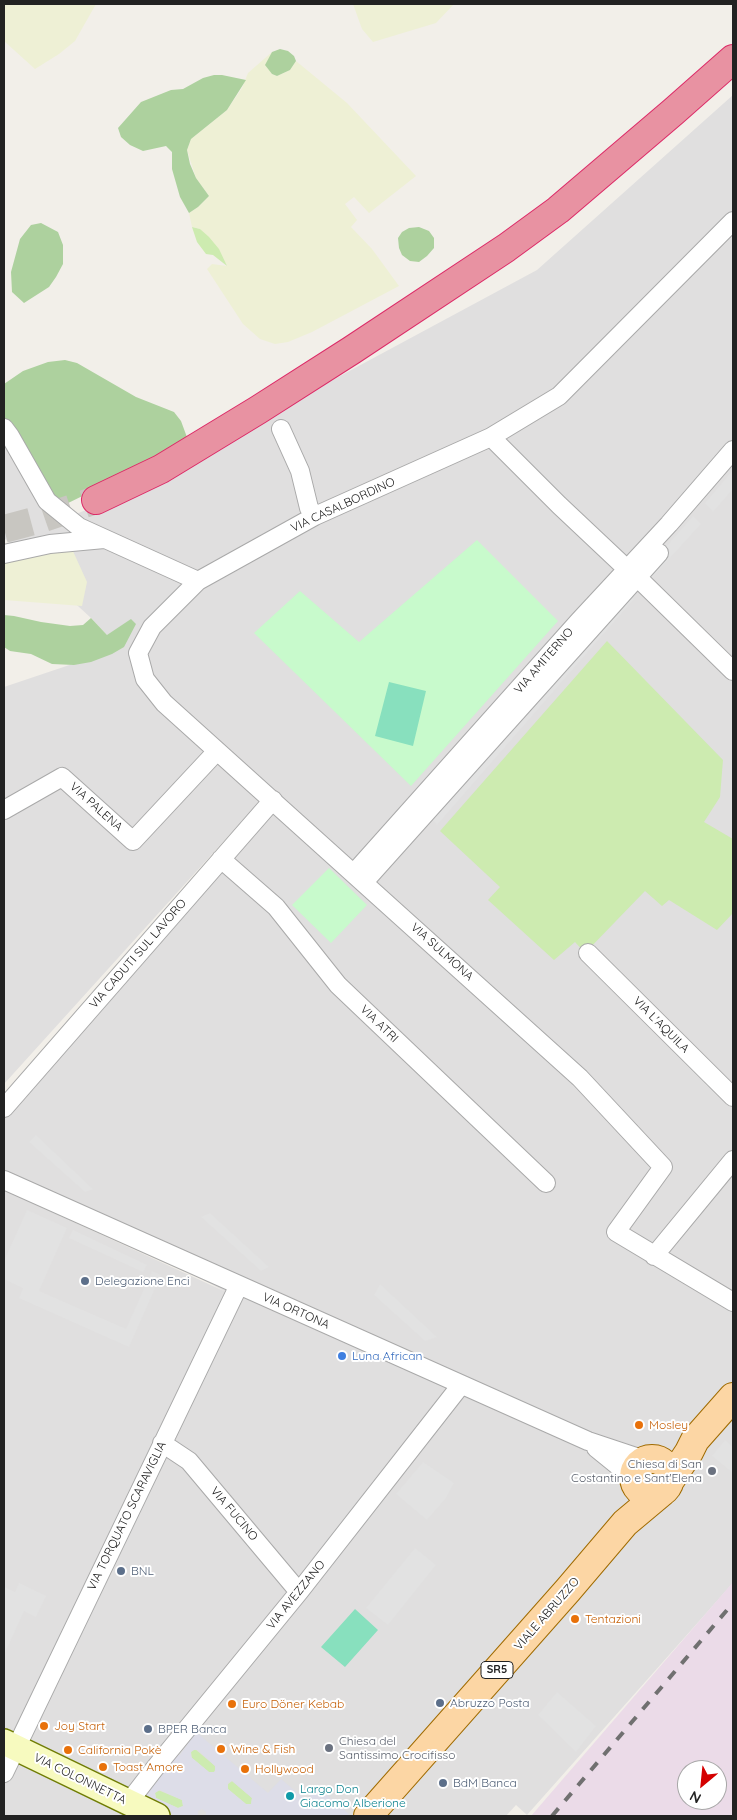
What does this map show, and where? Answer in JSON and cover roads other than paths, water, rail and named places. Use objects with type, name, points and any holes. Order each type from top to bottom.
[{"type":"highway","points":[[96,500],[161,469],[455,283],[558,210],[674,112],[733,58]]},
{"type":"main road","name":"VIALE ABRUZZO","points":[[368,1816],[625,1523],[652,1477],[690,1452],[696,1440],[733,1397]]},
{"type":"main road","name":"VIA COLONNETTA","points":[[10,1745],[157,1816]]},
{"type":"street","name":"VIA CASALBORDINO","points":[[198,581],[315,516],[491,437],[559,396],[733,221]]},
{"type":"street","points":[[4,428],[47,501],[79,527],[198,581]]},
{"type":"street","points":[[281,429],[300,471],[309,508],[315,516]]},
{"type":"street","points":[[491,437],[559,505],[733,671]]},
{"type":"street","name":"VIA AMITERNO","points":[[633,574],[733,450]]},
{"type":"street","name":"VIA AMITERNO","points":[[359,877],[579,621],[633,574],[733,468]]},
{"type":"street","points":[[4,554],[50,544],[106,538]]},
{"type":"street","name":"VIA SULMONA","points":[[198,581],[152,627],[138,653],[145,679],[164,703],[217,752],[359,877],[580,1078],[663,1167],[616,1232],[733,1302]]},
{"type":"street","name":"VIA PALENA","points":[[4,810],[62,777],[133,840],[217,752]]},
{"type":"street","name":"VIA CADUTI SUL LAVORO","points":[[4,1108],[273,800]]},
{"type":"street","name":"VIA ATRI","points":[[221,859],[276,906],[338,985],[546,1183]]},
{"type":"street","name":"VIA L'AQUILA","points":[[588,953],[733,1097]]},
{"type":"street","points":[[654,1256],[733,1160]]},
{"type":"street","name":"VIA ORTONA","points":[[4,1180],[588,1441],[652,1477]]},
{"type":"street","name":"VIA TORQUATO SCARAVIGLIA","points":[[4,1773],[10,1745],[239,1285]]},
{"type":"street","name":"VIA AVEZZANO","points":[[128,1803],[299,1592],[461,1385]]},
{"type":"street","name":"VIA FUCINO","points":[[162,1443],[189,1461],[299,1592]]},
{"type":"tunnel","points":[[4,529],[41,519],[96,500]]},
{"type":"railway","points":[[552,1816],[733,1603]]},
{"type":"place","name":"Delegazione Enci","points":[[85,1281]]},
{"type":"place","name":"Luna African","points":[[342,1356]]},
{"type":"place","name":"Mosley","points":[[639,1425]]},
{"type":"place","name":"Chiesa di San Costantino e Sant'Elena","points":[[712,1471]]},
{"type":"place","name":"BNL","points":[[121,1571]]},
{"type":"place","name":"Tentazioni","points":[[575,1619]]},
{"type":"place","name":"Abruzzo Posta","points":[[440,1703]]},
{"type":"place","name":"Euro Döner Kebab","points":[[232,1704]]},
{"type":"place","name":"Joy Start","points":[[44,1726]]},
{"type":"place","name":"BPER Banca","points":[[148,1729]]},
{"type":"place","name":"Chiesa del Santissimo Crocifisso","points":[[329,1748]]},
{"type":"place","name":"Wine & Fish","points":[[221,1749]]},
{"type":"place","name":"California Pokè","points":[[68,1750]]},
{"type":"place","name":"Toast Amore","points":[[103,1767]]},
{"type":"place","name":"Hollywood","points":[[245,1769]]},
{"type":"place","name":"BdM Banca","points":[[443,1783]]},
{"type":"place","name":"Largo Don Giacomo Alberione","points":[[290,1796]]}]
